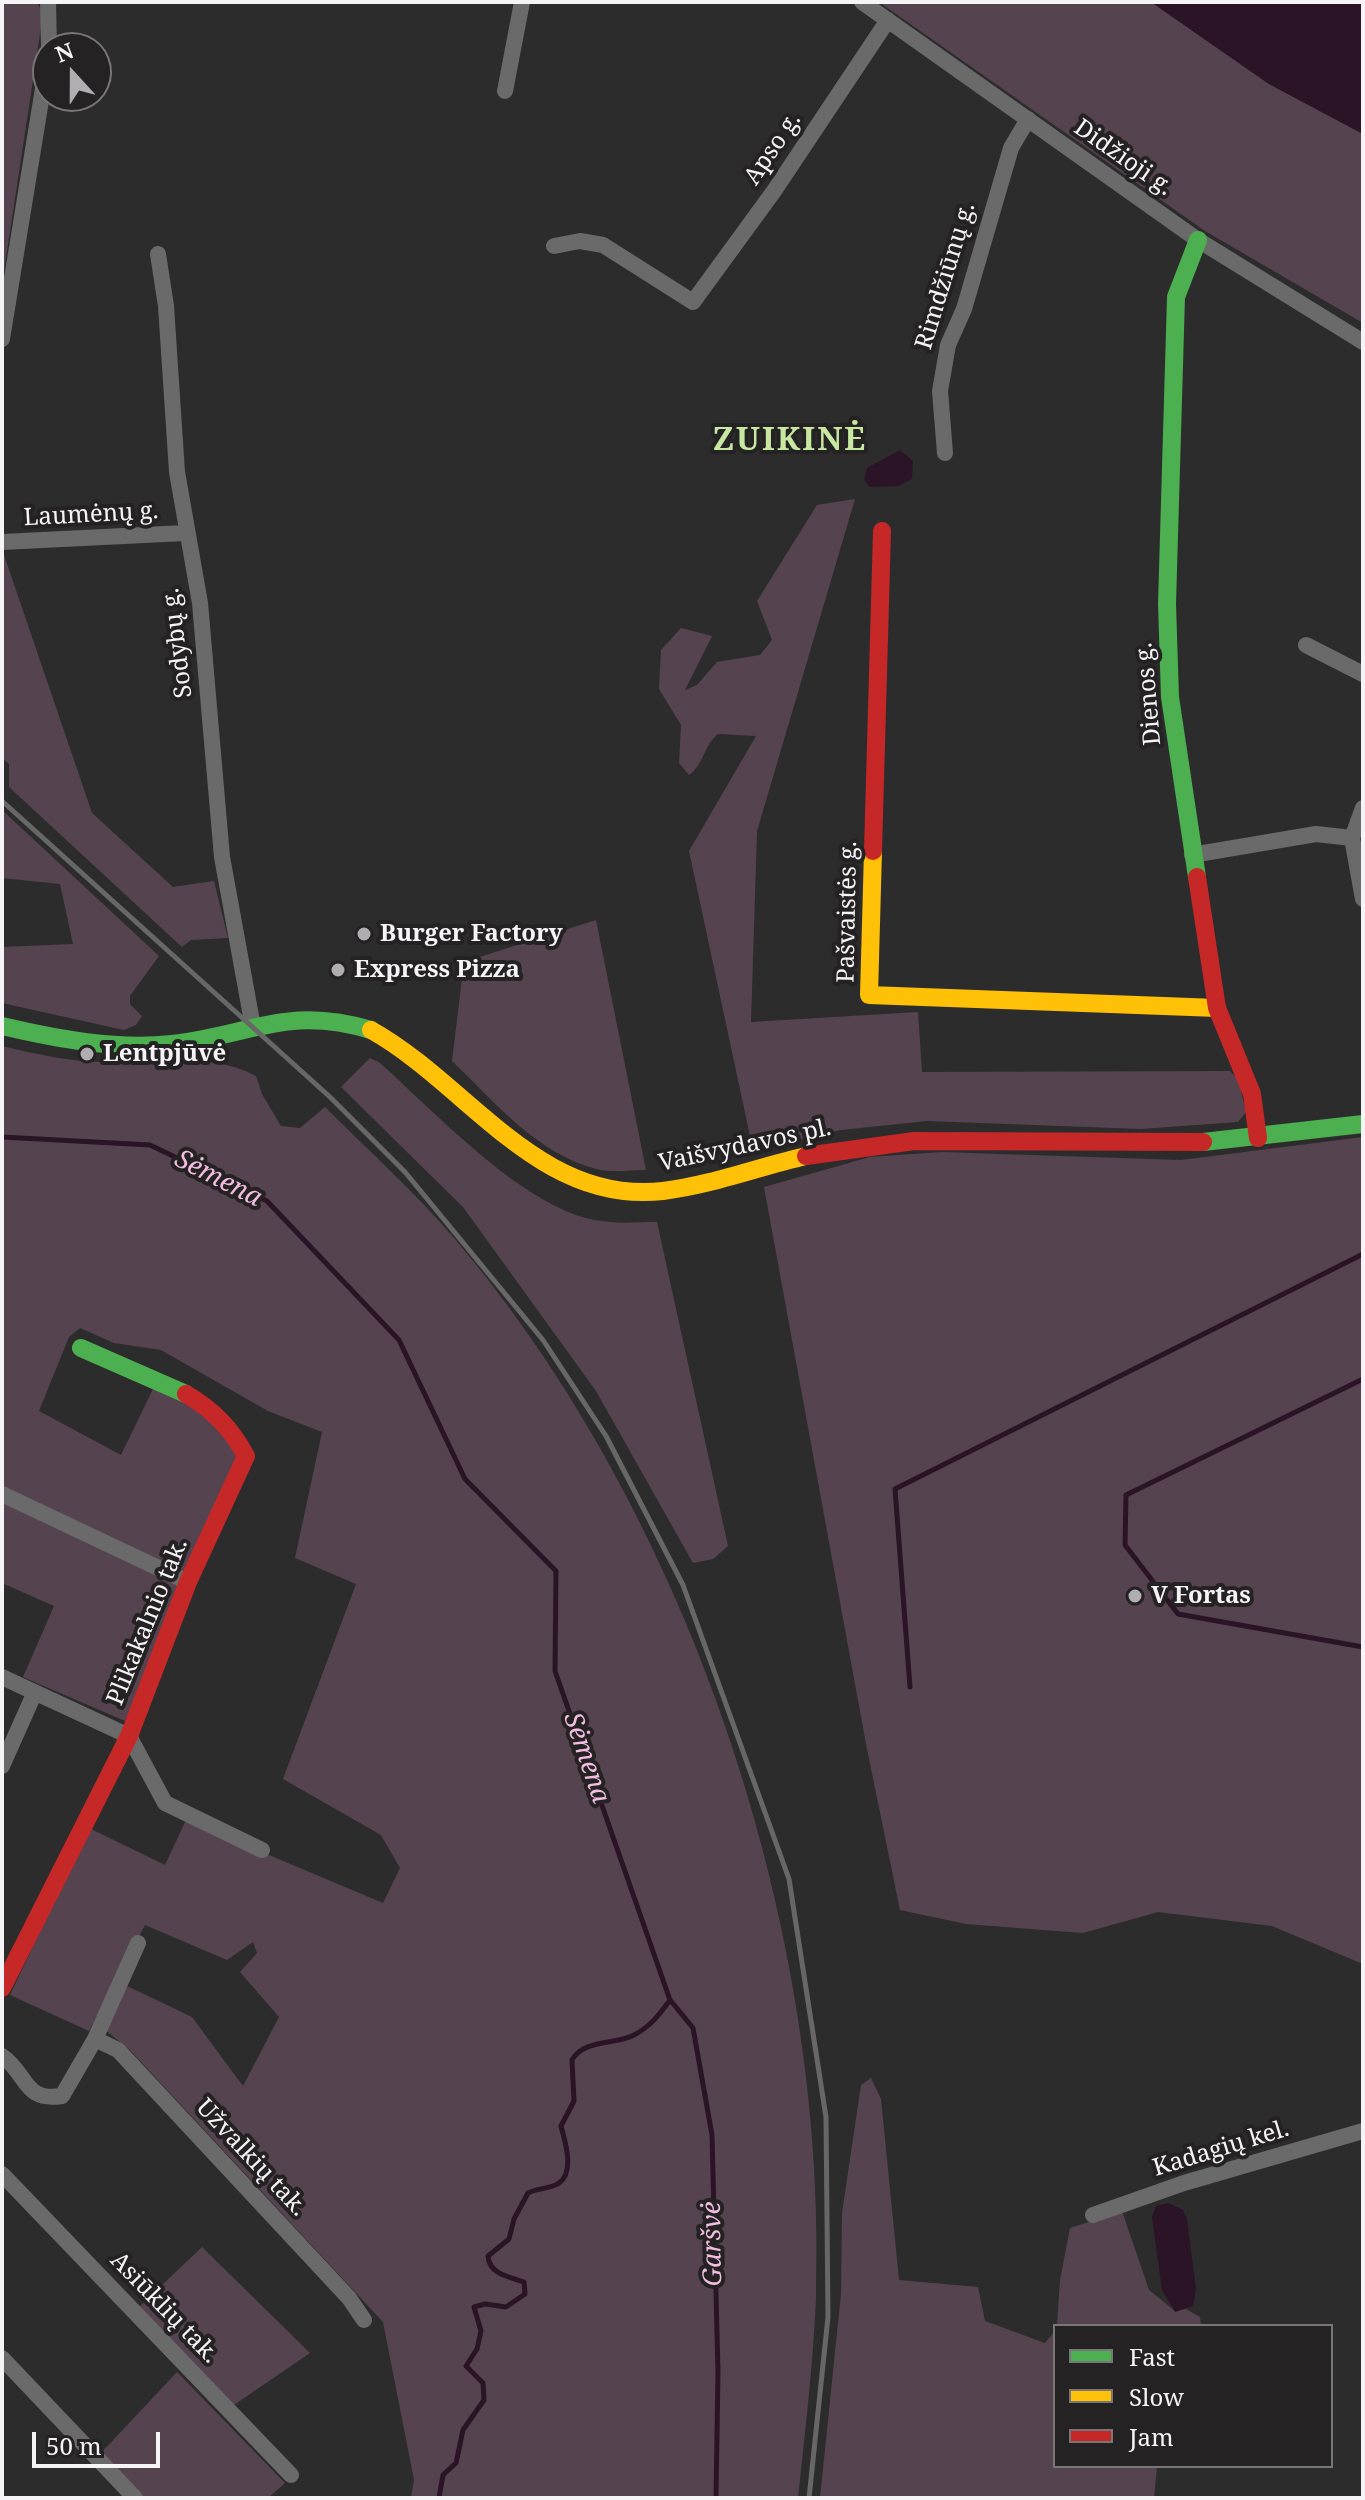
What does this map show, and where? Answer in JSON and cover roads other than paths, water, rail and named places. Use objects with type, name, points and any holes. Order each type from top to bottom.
[{"type":"street","points":[[48,2],[49,32]]},
{"type":"street","points":[[505,91],[522,2]]},
{"type":"street","name":"Didžioji g.","points":[[862,2],[1198,240],[1363,342]]},
{"type":"street","name":"Apso g.","points":[[554,246],[580,241],[603,245],[693,302],[774,191],[888,20]]},
{"type":"street","points":[[2,339],[39,112]]},
{"type":"street","name":"Rimdžiūnų g.","points":[[945,453],[940,391],[948,345],[964,309],[1011,148],[1028,119]]},
{"type":"street","name":"Dienos g.","points":[[1198,240],[1176,297],[1173,335],[1167,604],[1170,697],[1217,1008],[1252,1094],[1258,1138]]},
{"type":"street","name":"Sodybų g.","points":[[158,254],[185,533],[200,603],[222,857],[253,1027]]},
{"type":"street","name":"Pašvaistės g.","points":[[882,531],[869,995],[1217,1008]]},
{"type":"street","name":"Laumėnų g.","points":[[2,542],[185,533]]},
{"type":"street","points":[[1306,645],[1363,674]]},
{"type":"street","points":[[1363,808],[1352,838],[1363,899]]},
{"type":"street","points":[[1192,855],[1316,834],[1352,838]]},
{"type":"street","name":"Vaišvydavos pl.","points":[[2,1026],[118,1046],[193,1041],[307,1018],[330,1019],[368,1029],[412,1056],[533,1160],[578,1181],[610,1190],[665,1190],[813,1153],[914,1141],[1141,1144],[1258,1138],[1363,1124]]},
{"type":"street","name":"Plikakalnio tak.","points":[[2,1988],[129,1736],[188,1582],[246,1456],[239,1436],[206,1405],[81,1348]]},
{"type":"street","points":[[2,1494],[188,1582]]},
{"type":"street","points":[[2,1677],[129,1736],[165,1803],[262,1850]]},
{"type":"street","points":[[2,1766],[35,1692]]},
{"type":"street","points":[[2,2056],[11,2063],[30,2090],[46,2099],[62,2096],[95,2039],[138,1943]]},
{"type":"street","name":"Užvalkių tak.","points":[[95,2039],[118,2050],[349,2298],[364,2320]]},
{"type":"street","name":"Kadagių kel.","points":[[1093,2215],[1184,2183],[1363,2131]]},
{"type":"street","name":"Asiūklių tak.","points":[[2,2174],[291,2475]]},
{"type":"street","points":[[2,2358],[135,2498]]},
{"type":"waterway","name":"Sėmena","points":[[2,1137],[150,1145],[267,1201],[399,1340],[465,1479],[556,1571],[555,1671],[670,2000],[640,2032],[584,2049],[572,2060],[574,2101],[561,2126],[568,2156],[567,2172],[556,2185],[528,2193],[514,2219],[509,2239],[488,2256],[496,2271],[524,2282],[525,2294],[506,2307],[485,2304],[474,2307],[481,2331],[477,2349],[466,2366],[483,2383],[484,2400],[463,2430],[456,2463],[443,2475],[439,2498]]},
{"type":"waterway","points":[[910,1687],[895,1489],[1363,1254]]},
{"type":"waterway","points":[[1363,1379],[1126,1495],[1125,1545],[1178,1614],[1363,1647]]},
{"type":"waterway","name":"Garšvė","points":[[671,2001],[693,2028],[712,2135],[718,2372],[716,2498]]},
{"type":"railway","points":[[2,801],[330,1097],[405,1172],[543,1340],[606,1436],[683,1585],[789,1879],[826,2117],[828,2317],[809,2498]]},
{"type":"place","name":"Burger Factory","points":[[364,934]]},
{"type":"place","name":"Express Pizza","points":[[338,970]]},
{"type":"place","name":"Lentpjūvė","points":[[87,1054]]},
{"type":"place","name":"V Fortas","points":[[1135,1596]]},
{"type":"district","name":"ZUIKINĖ","points":[[790,441]]}]
